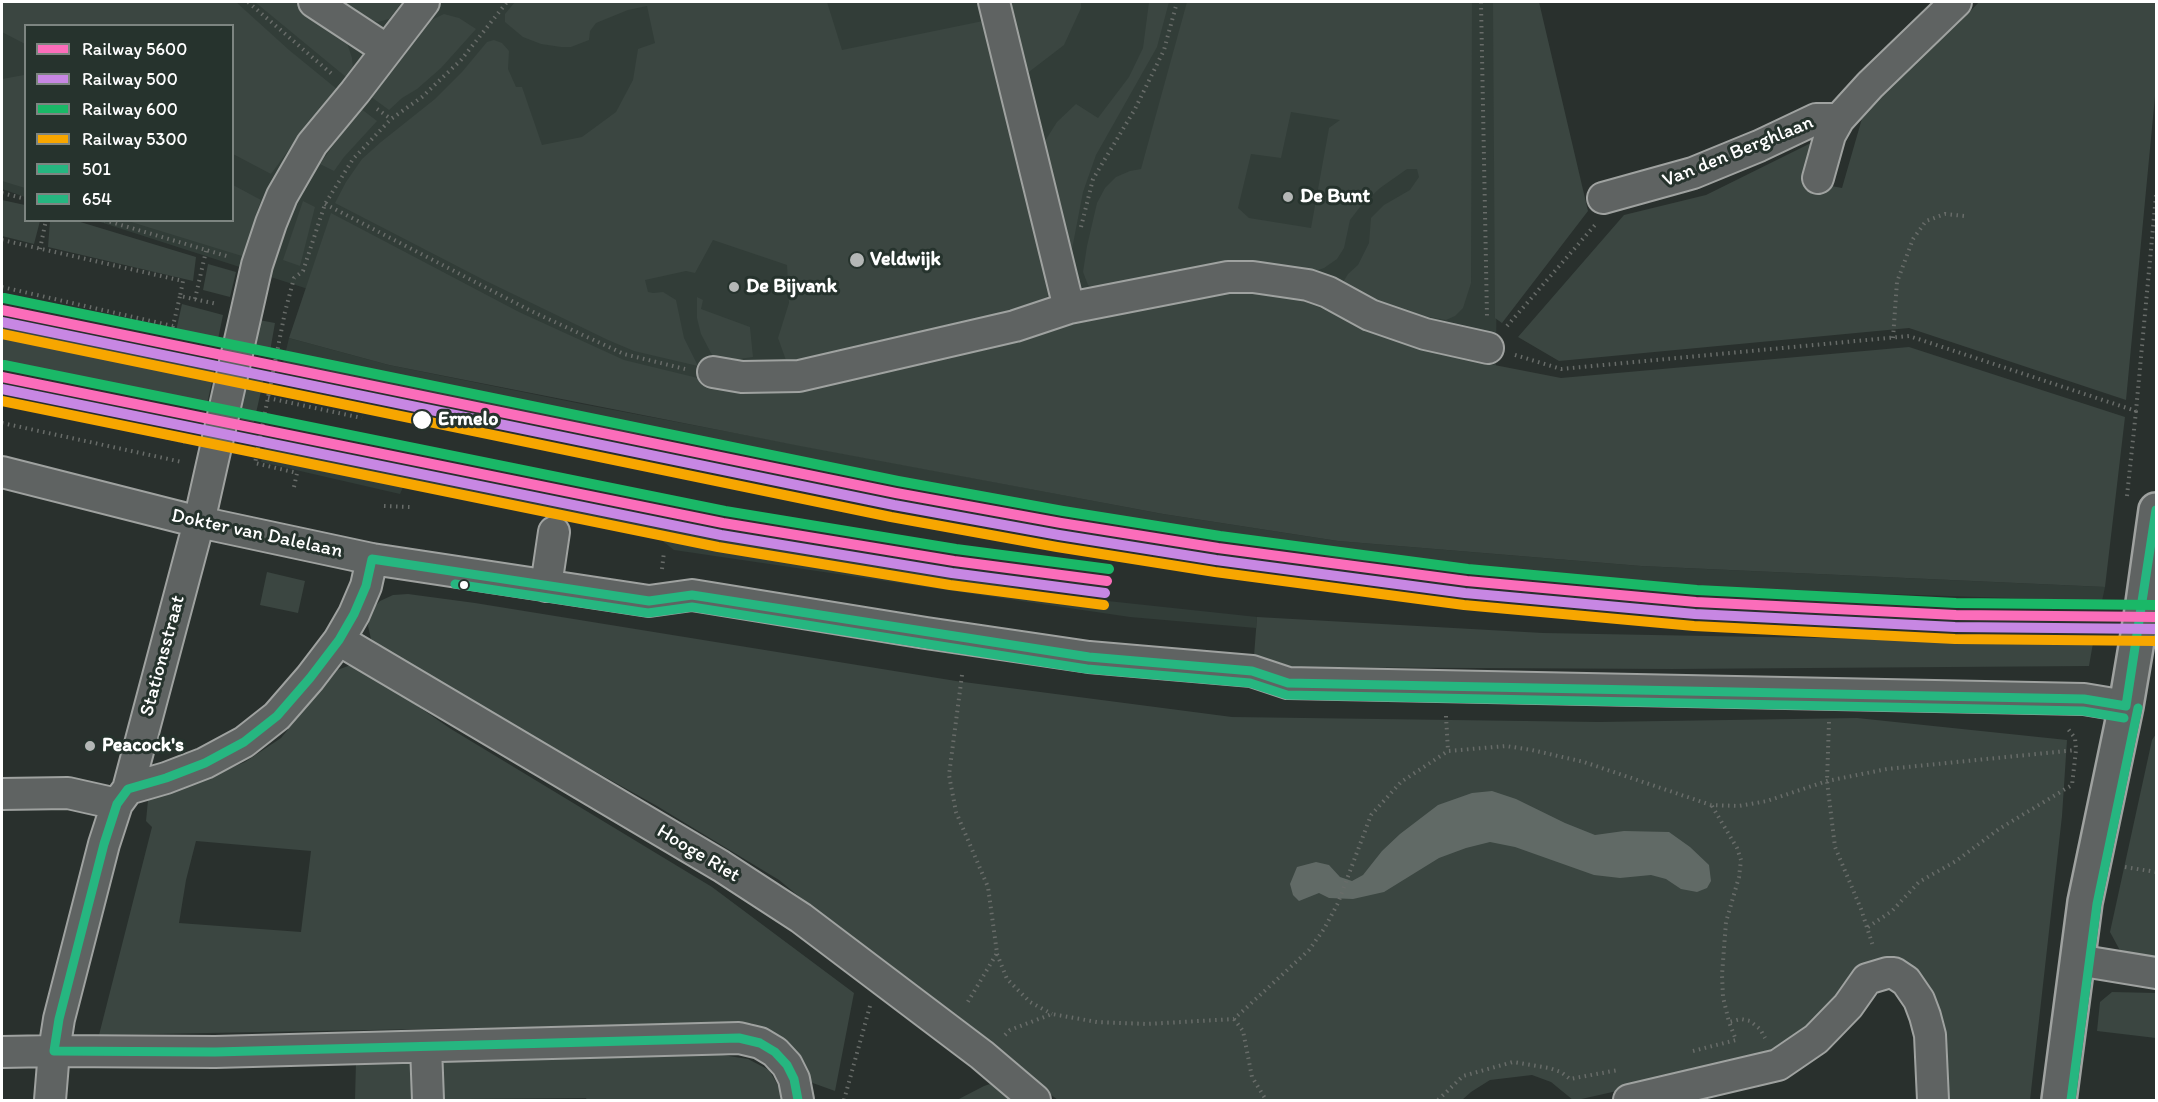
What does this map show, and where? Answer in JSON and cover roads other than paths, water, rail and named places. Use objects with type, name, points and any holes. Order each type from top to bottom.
[{"type":"main road","points":[[2059,1101],[2085,902],[2126,706],[2141,617],[2141,506]]},
{"type":"street","points":[[314,2],[387,50]]},
{"type":"street","name":"Stationsstraat","points":[[50,1101],[54,1051],[62,1008],[104,844],[122,797],[199,522],[198,466],[271,223],[290,180],[312,144],[424,2]]},
{"type":"street","points":[[994,2],[1069,308]]},
{"type":"street","name":"Van den Berghlaan","points":[[1818,178],[1830,135],[1839,119],[1870,85],[1956,2]]},
{"type":"street","name":"Van den Berghlaan","points":[[1603,198],[1693,173],[1759,146],[1816,118],[1839,119]]},
{"type":"street","points":[[713,372],[742,377],[799,376],[1015,326],[1069,308],[1228,277],[1253,277],[1308,285],[1328,292],[1370,315],[1425,334],[1488,348]]},
{"type":"street","name":"Dokter van Dalelaan","points":[[2,472],[199,522],[372,559],[649,601],[692,596],[1089,657],[1252,671],[1288,683],[2053,698],[2084,699],[2126,706]]},
{"type":"street","points":[[546,586],[554,532]]},
{"type":"street","points":[[2,794],[122,797],[205,763],[244,742],[277,716],[339,640],[362,596],[372,559]]},
{"type":"street","name":"Hooge Riet","points":[[339,640],[721,866],[801,918],[982,1055],[1035,1101]]},
{"type":"street","points":[[2077,960],[2157,973]]},
{"type":"street","points":[[1629,1101],[1778,1065],[1816,1039],[1848,1006],[1867,979],[1887,973],[1894,973],[1906,981],[1919,1000],[1925,1016],[1930,1035],[1933,1101]]},
{"type":"street","points":[[2,1052],[214,1052],[739,1038],[760,1043],[781,1058],[794,1079],[798,1101]]},
{"type":"street","points":[[426,1047],[428,1101]]},
{"type":"rail line","name":"600","points":[[4,298],[898,481],[1220,536],[1468,569],[1697,590],[1956,603],[2156,605]]},
{"type":"rail line","name":"5600","points":[[2,310],[896,493],[1218,548],[1467,581],[1696,602],[1956,615],[2156,617]]},
{"type":"rail line","name":"500","points":[[2,322],[894,505],[1216,560],[1465,593],[1695,614],[1955,627],[2156,629]]},
{"type":"rail line","name":"5300","points":[[2,334],[891,517],[1215,572],[1464,605],[1694,626],[1955,639],[2156,641]]},
{"type":"rail line","name":"600","points":[[4,365],[725,511],[956,549],[1109,569]]},
{"type":"rail line","name":"5600","points":[[2,377],[723,523],[954,561],[1107,581]]},
{"type":"rail line","name":"500","points":[[2,389],[721,535],[952,573],[1105,593]]},
{"type":"rail line","name":"5300","points":[[2,401],[718,547],[950,585],[1104,605]]},
{"type":"place","name":"De Bunt","points":[[1288,197]]},
{"type":"place","name":"Veldwijk","points":[[857,260]]},
{"type":"place","name":"De Bijvank","points":[[734,287]]},
{"type":"place","name":"Ermelo","points":[[422,420]]},
{"type":"place","name":"Peacock's","points":[[90,746]]}]
